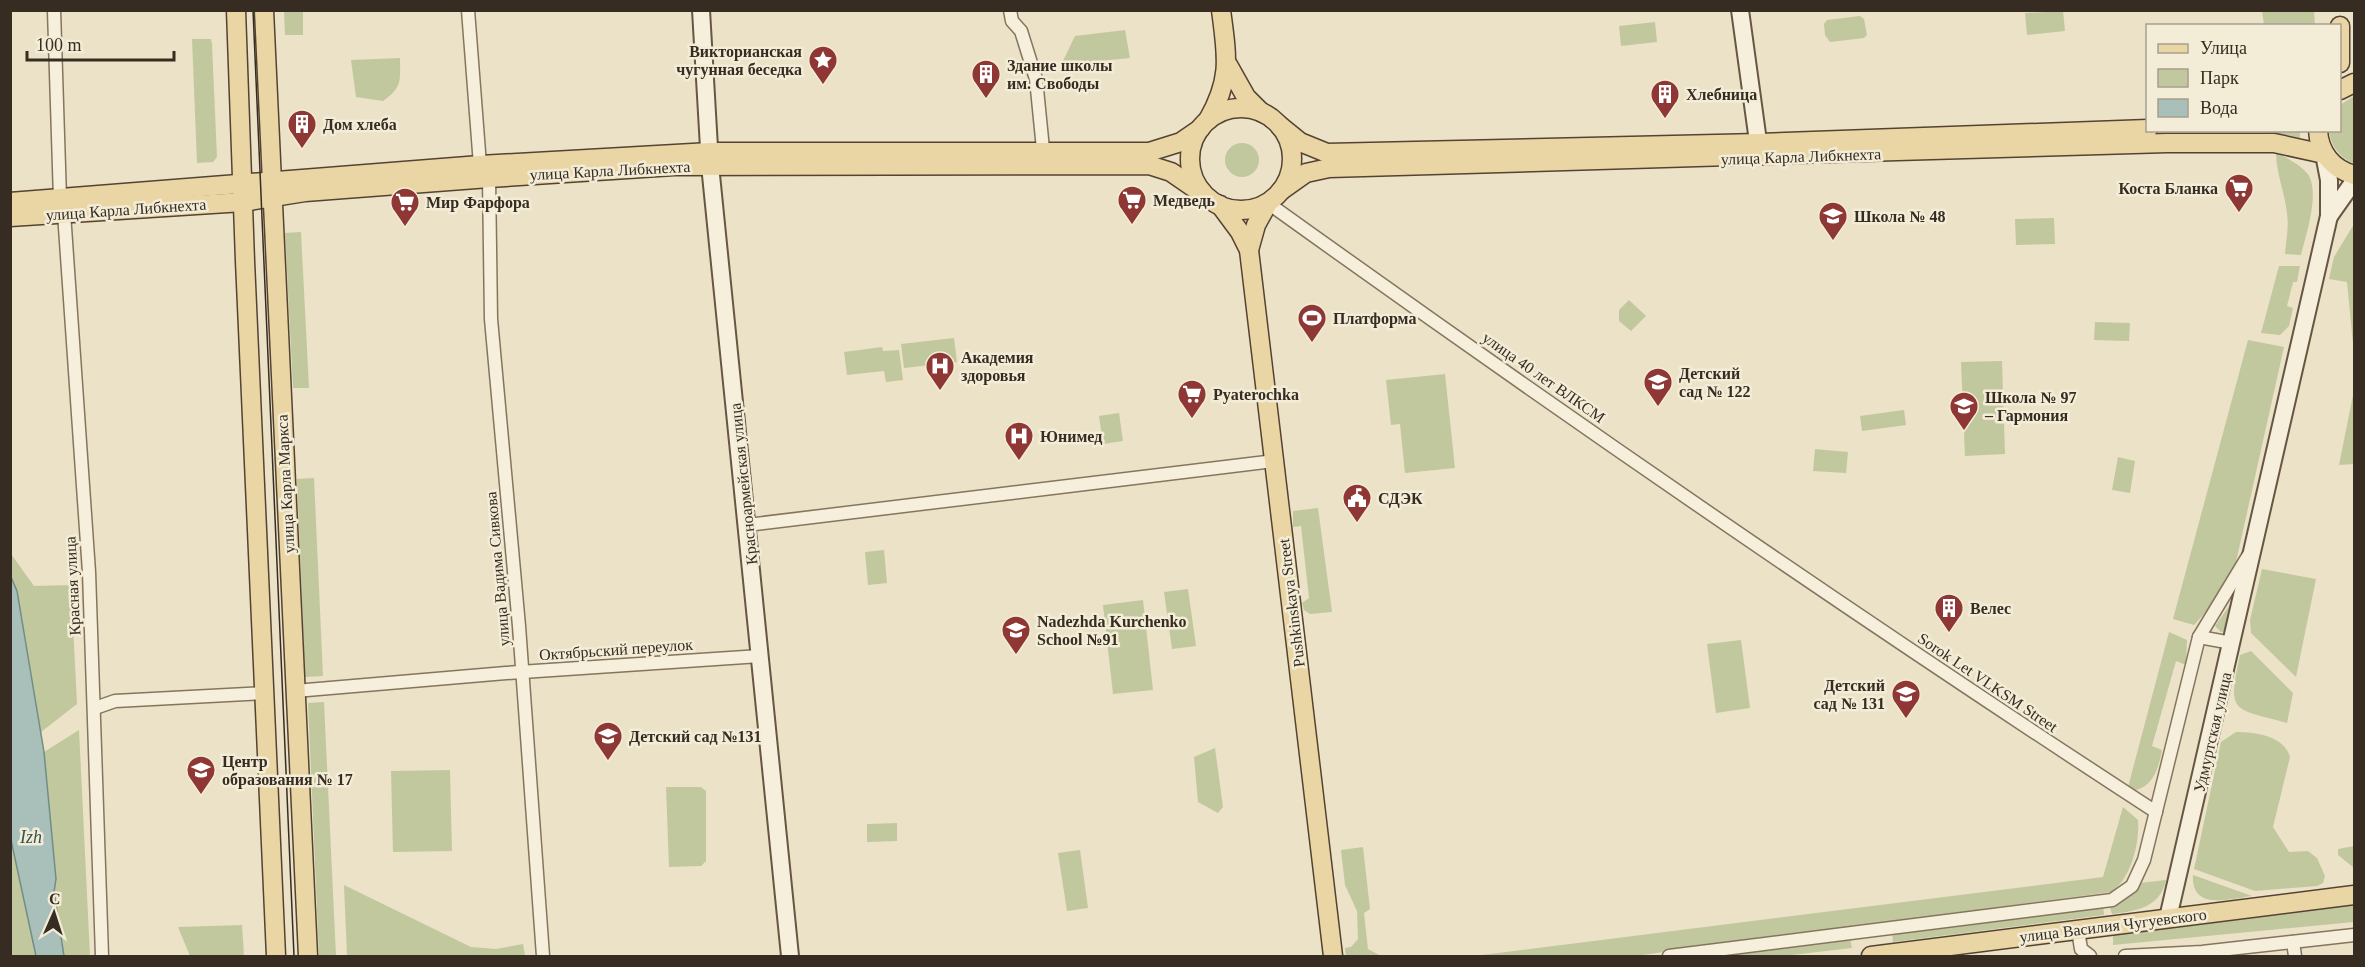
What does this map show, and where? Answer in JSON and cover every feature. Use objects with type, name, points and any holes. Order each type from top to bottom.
[{"type":"main road","name":"улица Карла Маркса","points":[[236,10],[276,957]]},
{"type":"main road","name":"улица Карла Маркса","points":[[264,10],[270,189],[308,957]]},
{"type":"main road","points":[[1221,10],[1228,65],[1246,97],[1279,125],[1289,142],[1292,162],[1282,190],[1268,203],[1244,211],[1220,206],[1203,194],[1191,167],[1192,147],[1217,104],[1228,65]]},
{"type":"main road","points":[[2341,90],[2355,83]]},
{"type":"main road","points":[[1203,126],[1233,109],[1263,113]]},
{"type":"main road","name":"улица Карла Либкнехта","points":[[1279,125],[1300,142],[1327,153],[1760,150],[2251,142],[2274,143],[2324,154]]},
{"type":"main road","name":"улица Карла Либкнехта","points":[[10,217],[62,206],[243,194],[270,189],[485,171],[710,158],[1052,158],[1149,152],[1181,142],[1203,126]]},
{"type":"main road","name":"улица Карла Либкнехта","points":[[1282,190],[1306,173],[1329,168],[1760,150],[2146,129]]},
{"type":"main road","points":[[2318,132],[2324,154],[2333,165],[2355,175]]},
{"type":"main road","name":"улица Карла Либкнехта","points":[[1052,158],[1149,165],[1171,172],[1203,194]]},
{"type":"main road","name":"улица Карла Либкнехта","points":[[10,202],[62,206]]},
{"type":"main road","name":"Pushkinskaya Street","points":[[1249,250],[1256,225],[1268,203]]},
{"type":"main road","name":"Pushkinskaya Street","points":[[1220,206],[1240,231],[1249,250],[1333,957]]},
{"type":"main road","name":"улица Василия Чугуевского","points":[[1871,957],[2355,894]]},
{"type":"street","name":"Красная улица","points":[[54,10],[62,206],[89,572],[102,957]]},
{"type":"street","name":"Красноармейская улица","points":[[701,10],[710,158],[790,957]]},
{"type":"street","points":[[1010,10],[1012,21],[1021,31],[1036,79],[1052,158]]},
{"type":"street","points":[[1740,10],[1760,150]]},
{"type":"street","name":"улица Вадима Сивкова","points":[[468,16],[485,171],[491,319],[522,672],[543,957]]},
{"type":"street","name":"Удмуртская улица","points":[[2168,918],[2329,216],[2329,180],[2324,154]]},
{"type":"street","name":"Удмуртская улица","points":[[2329,216],[2344,191],[2355,181]]},
{"type":"street","name":"улица 40 лет ВЛКСМ","points":[[1268,203],[1802,579],[1970,692],[2156,812]]},
{"type":"street","points":[[747,525],[1274,461]]},
{"type":"street","name":"Удмуртская улица","points":[[2134,881],[2144,860],[2199,637],[2255,544]]},
{"type":"street","points":[[2199,637],[2232,643]]},
{"type":"street","name":"Октябрьский переулок","points":[[295,691],[522,672],[760,656]]},
{"type":"street","points":[[95,708],[115,701],[265,693]]},
{"type":"street","name":"улица Василия Чугуевского","points":[[1670,957],[2112,900],[2132,886],[2134,881]]},
{"type":"street","points":[[2078,930],[2082,954]]},
{"type":"street","points":[[2125,957],[2355,935]]},
{"type":"street","points":[[2293,942],[2295,957]]},
{"type":"green space","points":[[284,11],[303,11],[303,35],[285,35]]},
{"type":"green space","points":[[2063,11],[2065,31],[2027,35],[2025,13]]},
{"type":"green space","points":[[2262,11],[2314,11],[2315,24],[2264,24]]},
{"type":"green space","points":[[1860,16],[1864,19],[1867,35],[1864,38],[1830,42],[1825,35],[1824,24],[1827,20]]},
{"type":"green space","points":[[1655,22],[1657,42],[1621,46],[1619,26]]},
{"type":"green space","points":[[1125,30],[1130,58],[1061,65],[1075,36]]},
{"type":"green space","points":[[192,39],[211,39],[212,44],[217,157],[213,162],[197,163]]},
{"type":"green space","points":[[400,58],[399,82],[389,96],[383,101],[356,97],[351,60]]},
{"type":"green space","points":[[2354,96],[2354,164],[2337,151],[2329,132],[2341,132],[2341,104]]},
{"type":"green space","points":[[2265,132],[2300,132],[2300,139]]},
{"type":"green space","points":[[1242,143],[1254,148],[1259,160],[1254,172],[1242,177],[1230,172],[1225,160],[1230,148]]},
{"type":"green space","points":[[2276,152],[2293,161],[2307,173],[2311,181],[2313,201],[2301,255],[2285,254],[2288,219],[2277,168]]},
{"type":"green space","points":[[2054,218],[2055,244],[2016,245],[2015,219]]},
{"type":"green space","points":[[2354,224],[2354,354],[2347,282],[2329,279],[2334,257]]},
{"type":"green space","points":[[301,232],[309,388],[293,388],[285,233]]},
{"type":"green space","points":[[2279,266],[2300,266],[2297,282],[2293,282],[2287,306],[2293,308],[2289,326],[2280,335],[2261,333]]},
{"type":"green space","points":[[1629,300],[1646,316],[1631,331],[1619,321],[1619,310]]},
{"type":"green space","points":[[2095,322],[2130,323],[2129,341],[2094,340]]},
{"type":"green space","points":[[954,338],[957,362],[904,368],[901,344]]},
{"type":"green space","points":[[2248,340],[2284,347],[2236,562],[2218,596],[2194,625],[2173,619]]},
{"type":"green space","points":[[882,347],[883,351],[899,350],[903,380],[886,382],[884,371],[847,375],[844,352]]},
{"type":"green space","points":[[2002,361],[2005,454],[1965,456],[1961,362]]},
{"type":"green space","points":[[1445,374],[1455,468],[1405,473],[1400,424],[1391,425],[1386,380]]},
{"type":"green space","points":[[2354,390],[2354,464],[2339,465]]},
{"type":"green space","points":[[1904,410],[1906,425],[1862,431],[1860,416]]},
{"type":"green space","points":[[1119,413],[1123,441],[1103,444],[1099,416]]},
{"type":"green space","points":[[1815,449],[1848,452],[1846,473],[1813,471]]},
{"type":"green space","points":[[2118,457],[2135,461],[2130,493],[2112,490]]},
{"type":"green space","points":[[314,478],[323,676],[305,677],[297,479]]},
{"type":"green space","points":[[1318,508],[1332,612],[1310,614],[1304,610],[1302,603],[1309,598],[1301,526],[1293,527],[1293,511]]},
{"type":"green space","points":[[884,550],[887,583],[868,585],[865,552]]},
{"type":"green space","points":[[11,554],[34,586],[71,585],[77,704],[41,732],[17,591],[11,577]]},
{"type":"green space","points":[[2262,569],[2316,579],[2296,677],[2251,633],[2250,620]]},
{"type":"green space","points":[[1188,589],[1196,646],[1172,649],[1164,592]]},
{"type":"green space","points":[[1143,600],[1153,690],[1113,694],[1103,605]]},
{"type":"green space","points":[[2232,602],[2226,631],[2221,632],[2215,626]]},
{"type":"green space","points":[[2169,632],[2187,640],[2186,665],[2176,661],[2152,746],[2162,750],[2155,773],[2148,784],[2142,788],[2127,791]]},
{"type":"green space","points":[[1741,640],[1750,708],[1716,713],[1707,644]]},
{"type":"green space","points":[[2251,651],[2293,693],[2287,723],[2255,714],[2238,706],[2234,688],[2240,655]]},
{"type":"green space","points":[[324,702],[336,956],[319,956],[308,703]]},
{"type":"green space","points":[[79,730],[90,956],[64,956],[54,892],[56,879],[44,752]]},
{"type":"green space","points":[[2236,732],[2268,737],[2282,744],[2287,750],[2290,757],[2273,827],[2289,852],[2308,851],[2317,858],[2325,876],[2323,883],[2317,886],[2255,891],[2194,869],[2221,742]]},
{"type":"green space","points":[[1215,748],[1223,807],[1218,813],[1198,802],[1194,757]]},
{"type":"green space","points":[[450,770],[452,851],[393,852],[391,771]]},
{"type":"green space","points":[[666,787],[701,787],[706,791],[706,861],[701,866],[669,867]]},
{"type":"green space","points":[[2123,807],[2138,820],[2136,849],[2124,879],[2111,892],[1635,956],[1474,956],[2103,877]]},
{"type":"green space","points":[[897,823],[897,841],[867,842],[867,824]]},
{"type":"green space","points":[[11,840],[36,956],[11,956]]},
{"type":"green space","points":[[2354,846],[2354,868],[2338,855],[2338,849]]},
{"type":"green space","points":[[1363,847],[1370,909],[1364,913],[1368,949],[1381,956],[1346,956],[1345,948],[1351,947],[1358,939],[1357,911],[1345,885],[1341,850]]},
{"type":"green space","points":[[1080,850],[1088,908],[1067,911],[1058,853]]},
{"type":"green space","points":[[2193,875],[2252,896],[2223,900],[2205,898],[2198,894],[2194,886]]},
{"type":"green space","points":[[2166,880],[2163,889],[2153,902],[2138,909],[2112,914],[2109,905],[2133,894],[2140,883]]},
{"type":"green space","points":[[344,885],[471,947],[496,949],[523,944],[525,955],[347,956]]},
{"type":"green space","points":[[2103,904],[2104,915],[1893,942],[1892,931]]},
{"type":"green space","points":[[2354,905],[2354,922],[2113,945],[2113,935]]},
{"type":"green space","points":[[242,925],[244,956],[190,956],[178,927]]},
{"type":"green space","points":[[1850,938],[1852,948],[1783,956],[1714,956]]},
{"type":"water","name":"Izh","points":[[11,577],[17,591],[44,752],[56,879],[54,892],[64,956],[36,956],[11,840]]},
{"type":"tram line","points":[[253,10],[294,956]]},
{"type":"place","name":"Викторианская чугунная беседка","points":[[823,86]]},
{"type":"place","name":"Здание школы им. Свободы","points":[[986,100]]},
{"type":"place","name":"Хлебница","points":[[1665,120]]},
{"type":"place","name":"Дом хлеба","points":[[302,150]]},
{"type":"place","name":"Коста Бланка","points":[[2239,214]]},
{"type":"place","name":"Медведь","points":[[1132,226]]},
{"type":"place","name":"Мир Фарфора","points":[[405,228]]},
{"type":"place","name":"Школа № 48","points":[[1833,242]]},
{"type":"place","name":"Платформа","points":[[1312,344]]},
{"type":"place","name":"Академия здоровья","points":[[940,392]]},
{"type":"place","name":"Детский сад № 122","points":[[1658,408]]},
{"type":"place","name":"Pyaterochka","points":[[1192,420]]},
{"type":"place","name":"Школа № 97 – Гармония","points":[[1964,432]]},
{"type":"place","name":"Юнимед","points":[[1019,462]]},
{"type":"place","name":"СДЭК","points":[[1357,524]]},
{"type":"place","name":"Велес","points":[[1949,634]]},
{"type":"place","name":"Nadezhda Kurchenko School №91","points":[[1016,656]]},
{"type":"place","name":"Детский сад № 131","points":[[1906,720]]},
{"type":"place","name":"Детский сад №131","points":[[608,762]]},
{"type":"place","name":"Центр образования № 17","points":[[201,796]]}]
